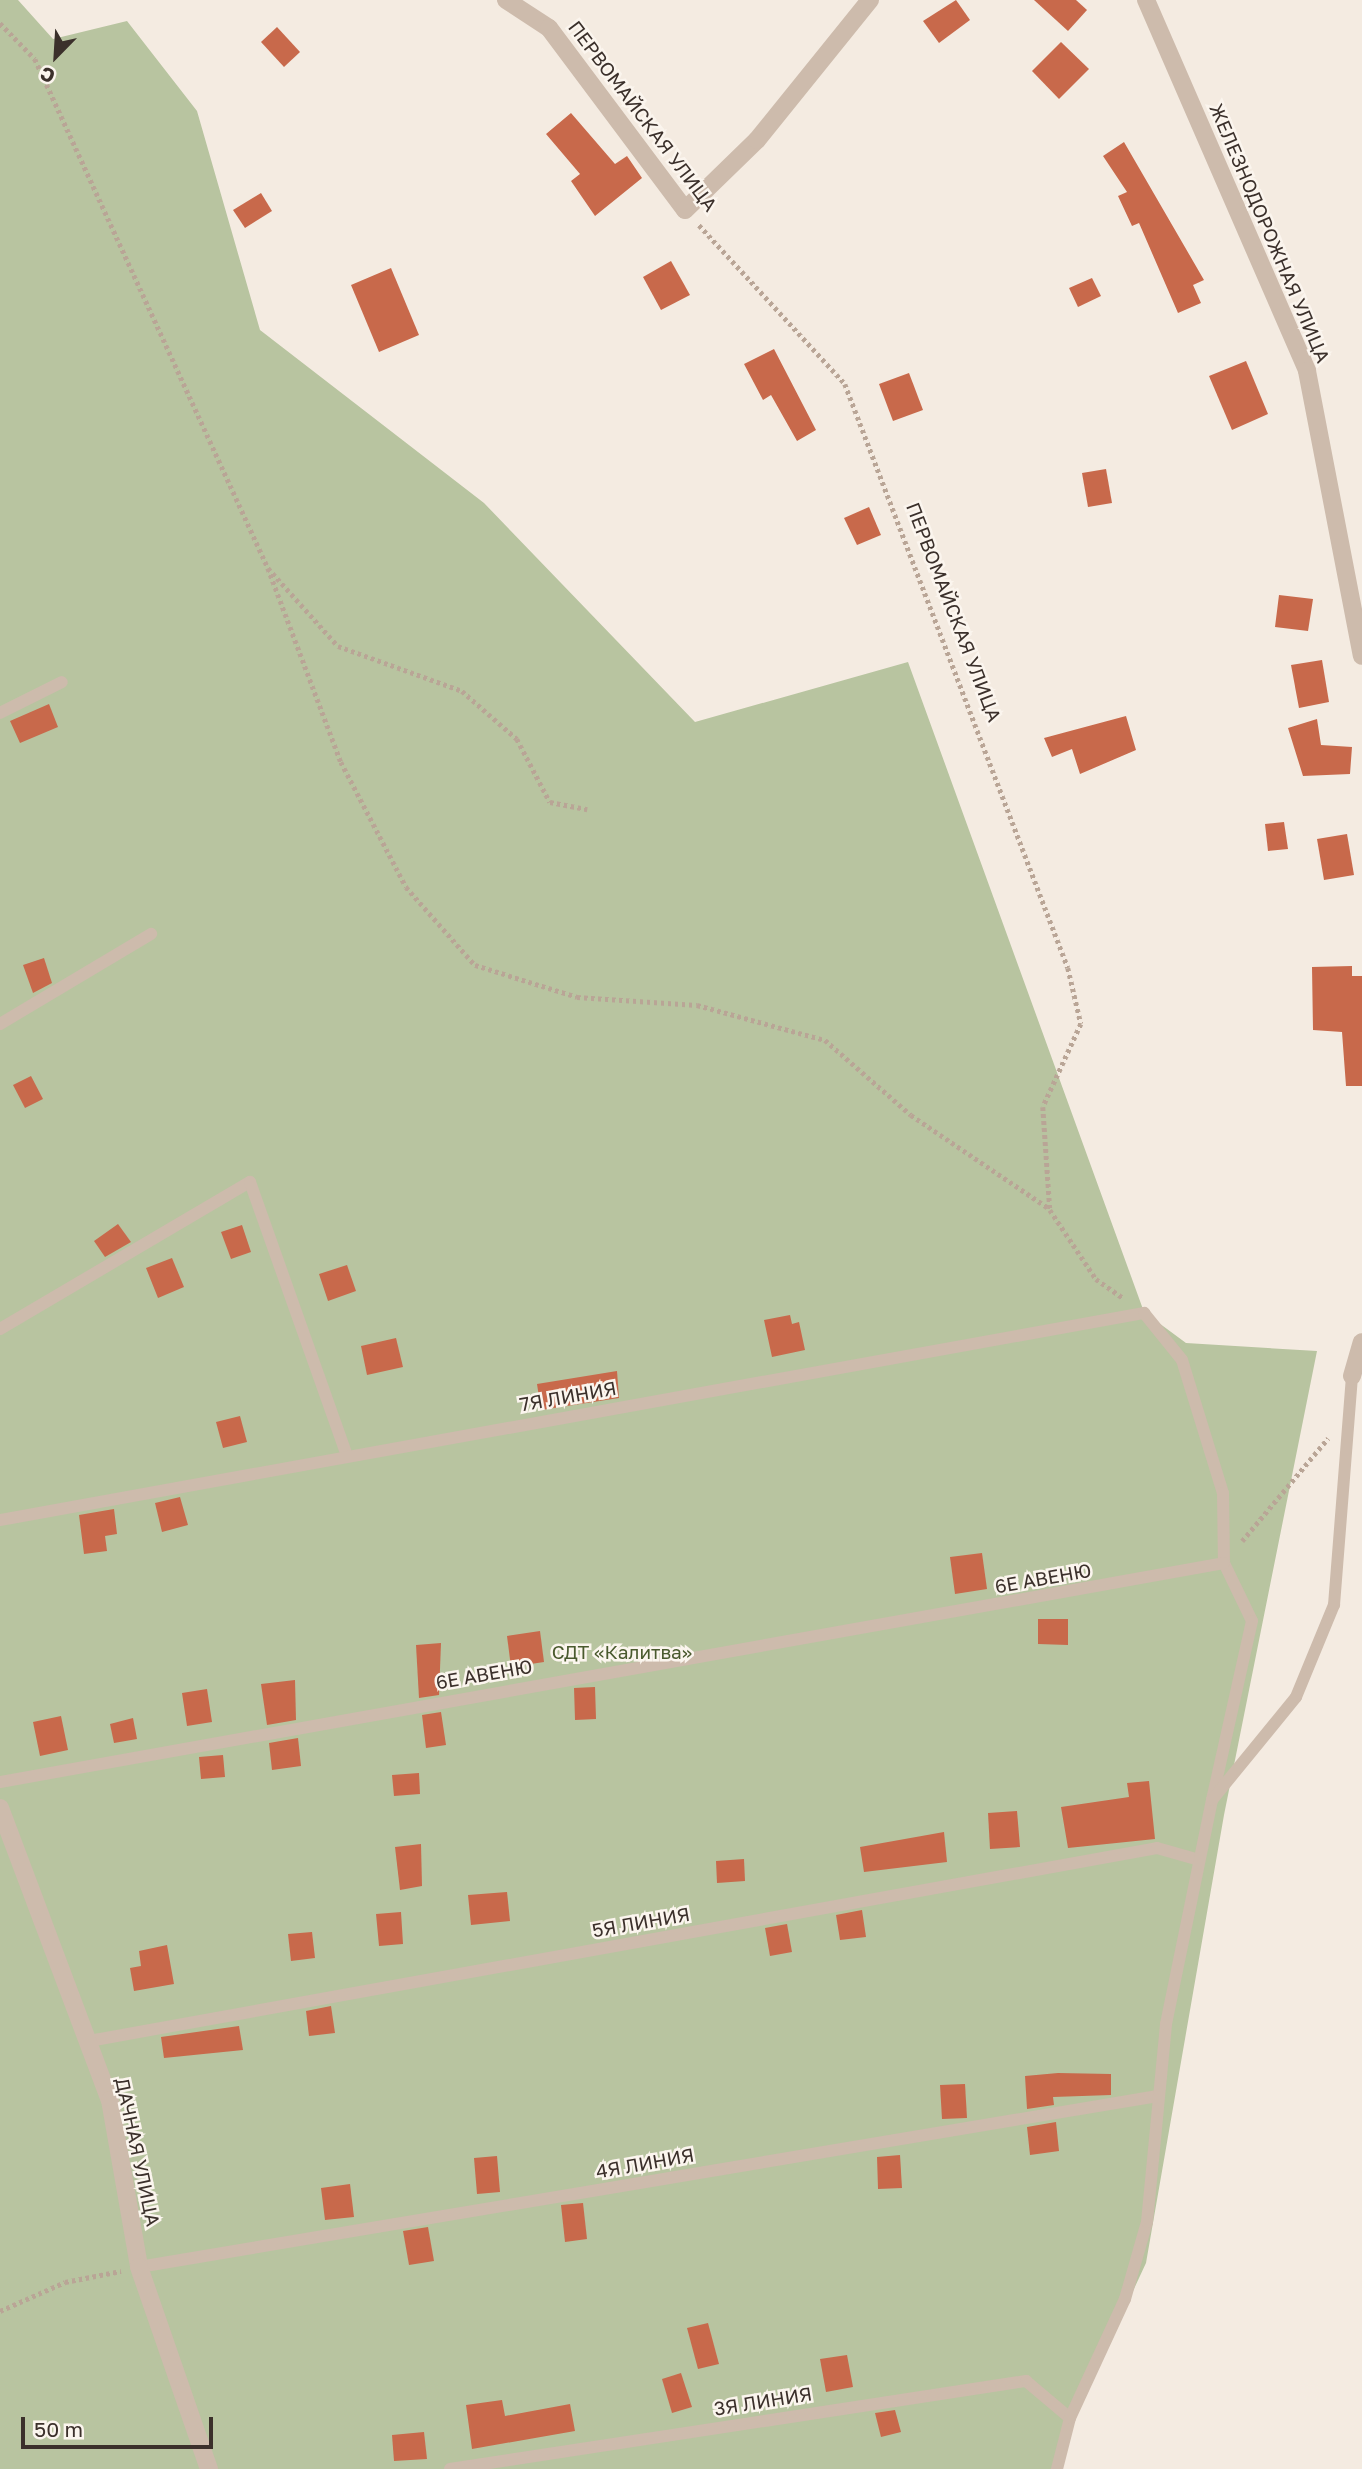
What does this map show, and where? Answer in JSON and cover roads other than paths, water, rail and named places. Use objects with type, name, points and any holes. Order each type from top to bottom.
[{"type":"street","name":"ПЕРВОМАЙСКАЯ УЛИЦА","points":[[506,0],[549,28],[685,210],[757,140],[870,0]]},
{"type":"street","name":"ЖЕЛЕЗНОДОРОЖНАЯ УЛИЦА","points":[[1146,0],[1307,372],[1362,656]]},
{"type":"street","points":[[1352,1376],[1362,1342]]},
{"type":"street","name":"ДАЧНАЯ УЛИЦА","points":[[0,1808],[110,2100],[139,2267],[209,2469]]},
{"type":"lane","points":[[0,713],[62,682]]},
{"type":"lane","points":[[0,1024],[151,934]]},
{"type":"lane","points":[[0,1329],[250,1181],[347,1456]]},
{"type":"lane","name":"7Я ЛИНИЯ","points":[[0,1520],[1144,1312],[1182,1360],[1223,1493],[1224,1563]]},
{"type":"lane","points":[[1212,1800],[1296,1697],[1334,1605],[1346,1415],[1352,1376]]},
{"type":"lane","points":[[1057,2469],[1070,2418],[1125,2299],[1147,2222],[1158,2096],[1199,1860],[1252,1621],[1224,1563]]},
{"type":"lane","name":"6Е АВЕНЮ","points":[[0,1782],[1224,1563]]},
{"type":"lane","name":"5Я ЛИНИЯ","points":[[89,2041],[1157,1848],[1199,1860]]},
{"type":"lane","name":"4Я ЛИНИЯ","points":[[139,2267],[1158,2096]]},
{"type":"lane","name":"3Я ЛИНИЯ","points":[[450,2469],[1026,2381],[1070,2418]]},
{"type":"park label","name":"СДТ «Калитва»","points":[[622,1652]]}]
